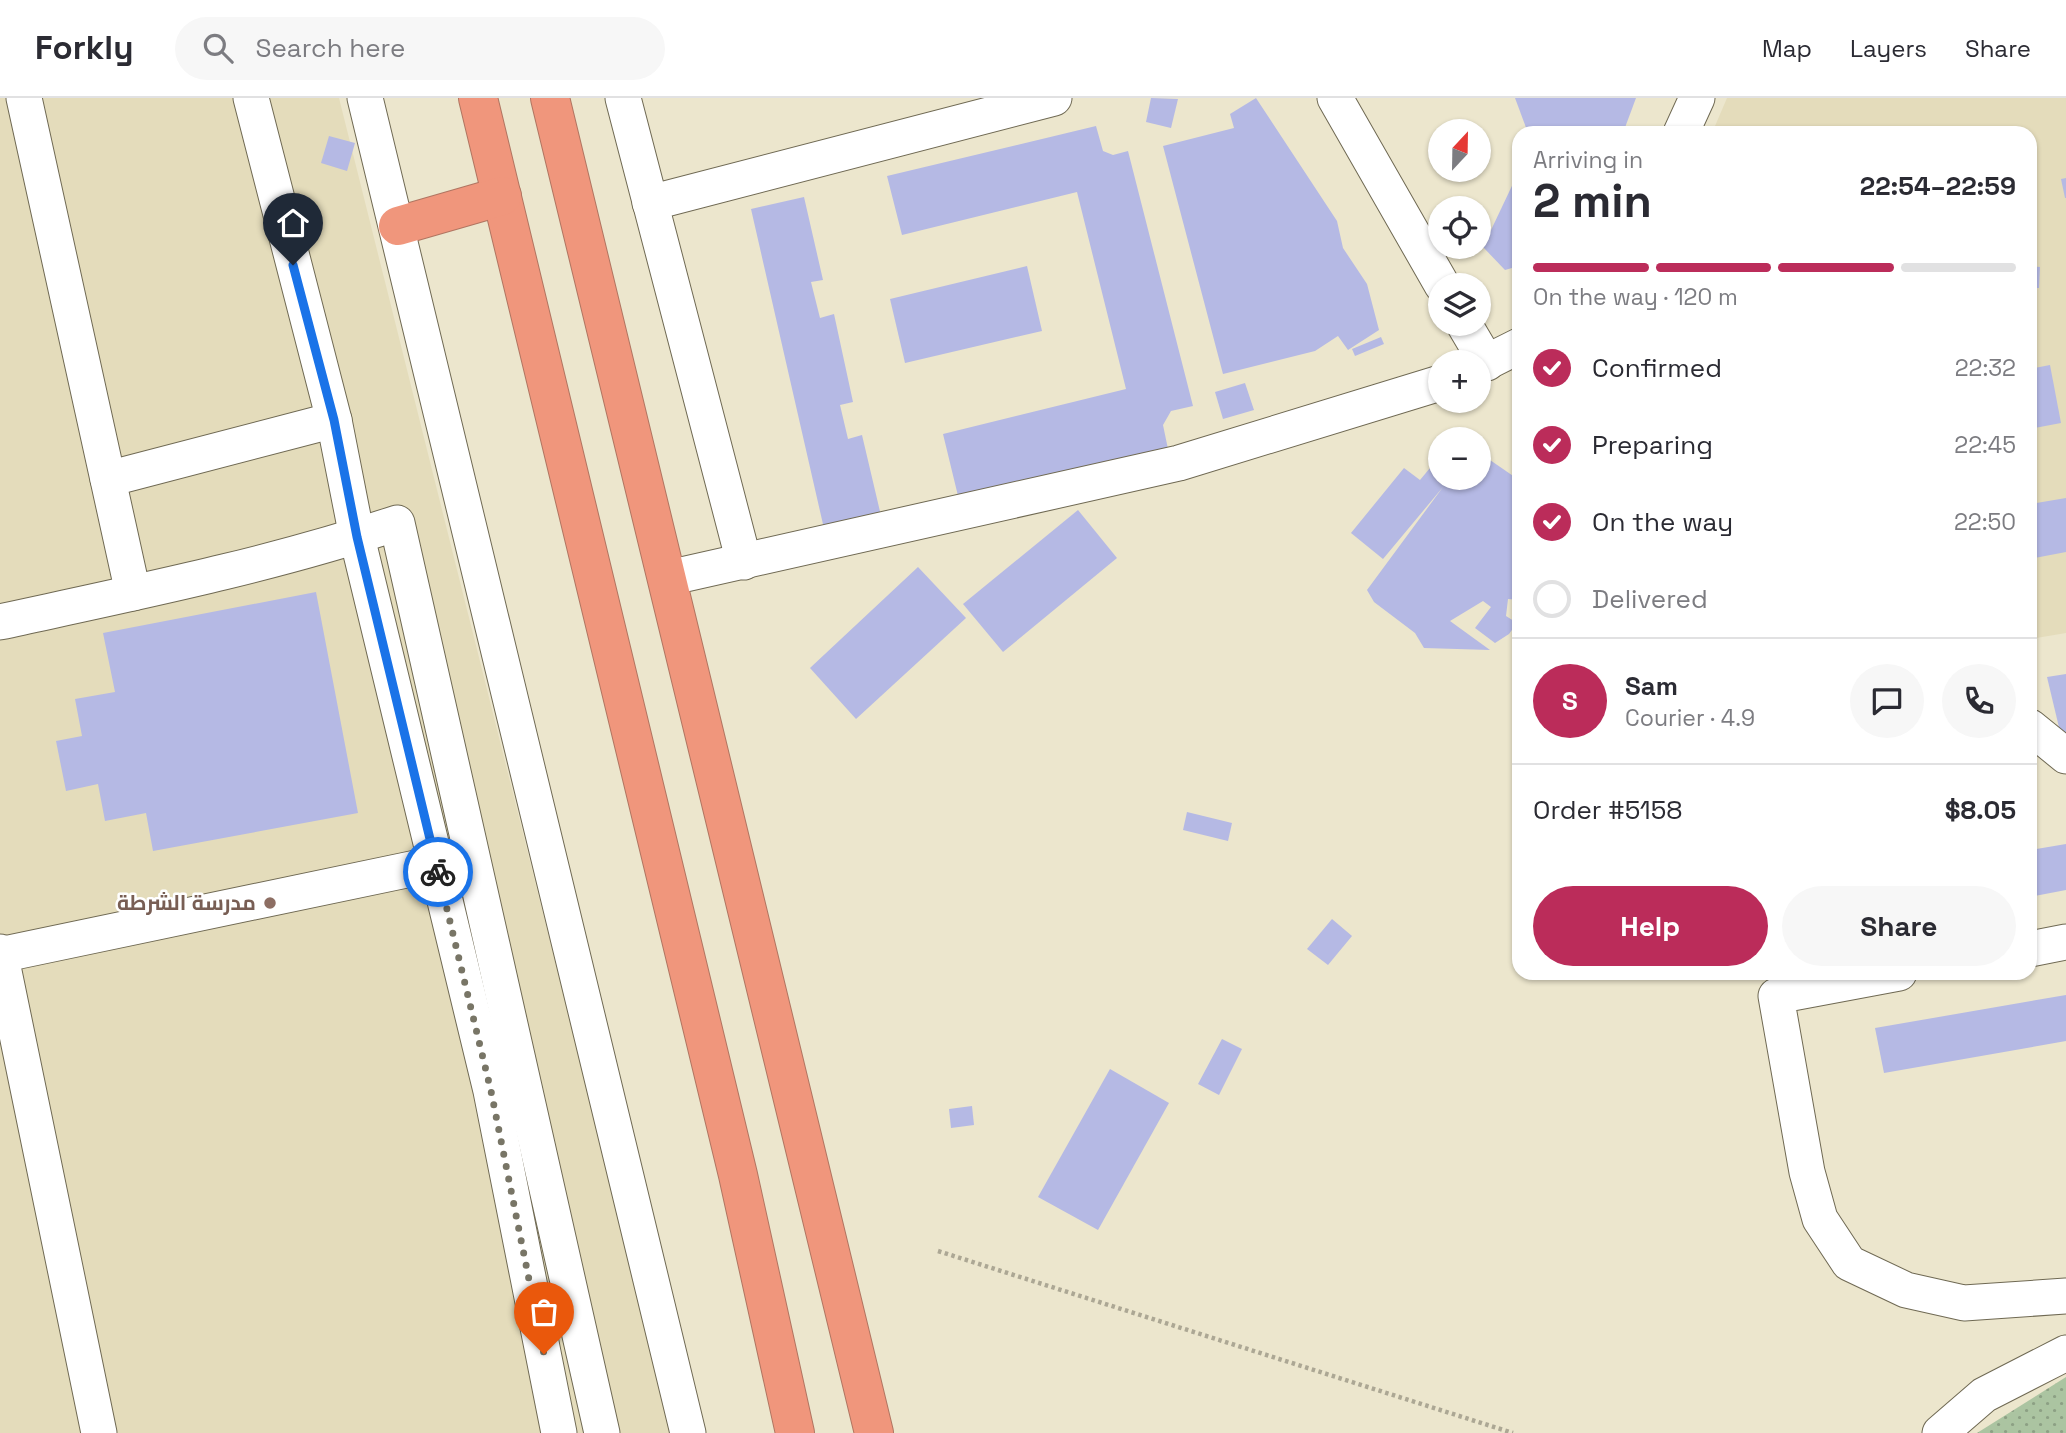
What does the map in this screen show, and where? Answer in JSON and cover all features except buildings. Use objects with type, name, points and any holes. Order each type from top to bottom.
[{"type":"highway","points":[[478,98],[738,1175],[795,1433]]},
{"type":"highway","points":[[550,98],[874,1433]]},
{"type":"highway","points":[[398,226],[502,196]]},
{"type":"street","points":[[24,98],[133,593]]},
{"type":"street","points":[[251,98],[334,420],[357,537],[491,1091],[559,1433]]},
{"type":"street","points":[[365,98],[688,1433]]},
{"type":"street","points":[[623,98],[744,562]]},
{"type":"street","points":[[650,203],[1055,98]]},
{"type":"street","points":[[1335,98],[1435,273]]},
{"type":"street","points":[[1684,126],[1697,98]]},
{"type":"street","points":[[1491,360],[1512,350]]},
{"type":"street","points":[[668,578],[1179,463],[1428,387]]},
{"type":"street","points":[[108,479],[334,420]]},
{"type":"street","points":[[0,621],[133,593],[357,537],[397,523],[602,1433]]},
{"type":"street","points":[[2037,733],[2066,756]]},
{"type":"street","points":[[99,1433],[0,954],[472,856]]},
{"type":"street","points":[[2037,948],[2066,942]]},
{"type":"street","points":[[1819,980],[1774,984],[1807,1172],[1820,1219],[1849,1263],[1906,1290],[1964,1303],[2066,1296]]},
{"type":"street","points":[[1940,1433],[1984,1395],[2066,1353]]},
{"type":"path","points":[[938,1251],[1513,1433]]},
{"type":"shaded area","name":"مدرسة الشرطة","points":[[0,98],[339,98],[673,1433],[0,1433]]},
{"type":"shaded area","points":[[1727,98],[2066,98],[2066,633],[2037,638],[2037,126],[1715,126]]},
{"type":"green space","points":[[2066,1377],[2066,1433],[1977,1433]]},
{"type":"way so far","points":[[438,872],[491,1091],[544,1354]]},
{"type":"place","name":"مدرسة الشرطة","points":[[270,903]]},
{"type":"route","points":[[293,265],[334,420],[357,537],[438,872]]}]
